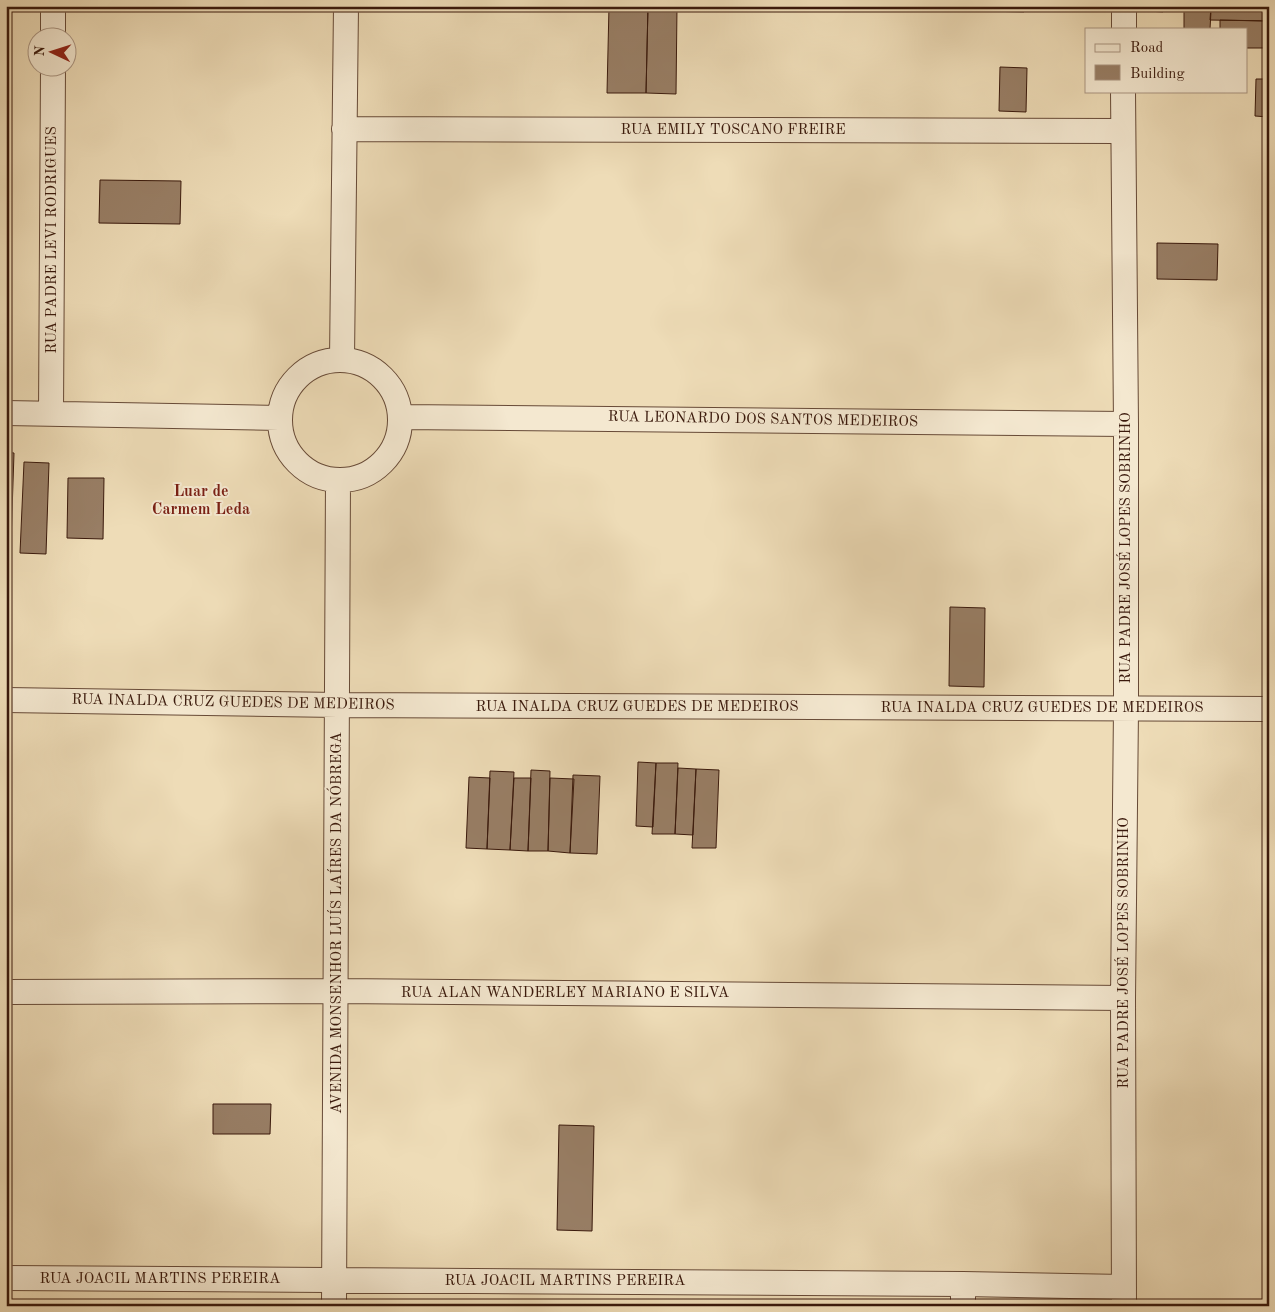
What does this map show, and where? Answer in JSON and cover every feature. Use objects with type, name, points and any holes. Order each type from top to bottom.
[{"type":"street","points":[[53,6],[53,28]]},
{"type":"street","points":[[342,359],[346,6]]},
{"type":"street","points":[[1124,6],[1124,28]]},
{"type":"street","name":"RUA PADRE LEVI RODRIGUES","points":[[51,413],[53,78]]},
{"type":"street","name":"RUA PADRE JOSÉ LOPES SOBRINHO","points":[[1123,92],[1126,424],[1123,998],[1124,1296]]},
{"type":"street","name":"RUA EMILY TOSCANO FREIRE","points":[[344,129],[1122,131]]},
{"type":"street","points":[[342,359],[359,362],[376,370],[388,383],[397,399],[400,417],[399,433],[393,449],[383,463],[370,473],[355,479],[338,481],[319,477],[303,468],[290,454],[282,437],[279,418],[283,399],[292,383],[299,376],[306,370],[323,362],[342,359]]},
{"type":"street","points":[[6,413],[279,418]]},
{"type":"street","name":"RUA LEONARDO DOS SANTOS MEDEIROS","points":[[400,417],[1126,424]]},
{"type":"street","name":"AVENIDA MONSENHOR LUÍS LAÍRES DA NÓBREGA","points":[[334,1306],[338,481]]},
{"type":"street","name":"RUA INALDA CRUZ GUEDES DE MEDEIROS","points":[[6,700],[338,705],[1269,710]]},
{"type":"street","name":"RUA ALAN WANDERLEY MARIANO E SILVA","points":[[6,992],[337,991],[1123,998]]},
{"type":"street","name":"RUA JOACIL MARTINS PEREIRA","points":[[6,1278],[334,1280],[963,1295],[1124,1296]]},
{"type":"building","points":[[609,6],[648,6],[646,93],[607,93]]},
{"type":"building","points":[[648,6],[677,7],[676,94],[646,93]]},
{"type":"building","points":[[987,6],[1024,6],[1024,12],[987,11]]},
{"type":"building","points":[[1148,6],[1163,6],[1163,12],[1148,11]]},
{"type":"building","points":[[1211,6],[1269,6],[1269,21],[1210,20]]},
{"type":"building","points":[[1184,10],[1211,11],[1210,28],[1184,28]]},
{"type":"building","points":[[1220,20],[1269,21],[1269,48],[1248,48],[1248,28],[1220,28]]},
{"type":"building","points":[[1000,67],[1027,68],[1026,112],[999,111]]},
{"type":"building","points":[[1256,79],[1269,79],[1269,117],[1255,116]]},
{"type":"building","points":[[100,180],[181,181],[180,224],[99,223]]},
{"type":"building","points":[[1157,243],[1218,244],[1217,280],[1157,279]]},
{"type":"building","points":[[1267,249],[1269,250],[1269,282],[1266,282]]},
{"type":"building","points":[[6,452],[14,453],[11,542],[6,542]]},
{"type":"building","points":[[24,462],[49,463],[46,554],[20,553]]},
{"type":"building","points":[[68,478],[104,478],[103,539],[67,538]]},
{"type":"building","points":[[950,607],[985,608],[984,687],[949,686]]},
{"type":"building","points":[[638,762],[656,763],[653,827],[636,826]]},
{"type":"building","points":[[656,763],[678,763],[675,834],[652,834]]},
{"type":"building","points":[[678,768],[696,769],[693,835],[675,834]]},
{"type":"building","points":[[696,769],[719,770],[716,848],[692,848]]},
{"type":"building","points":[[531,770],[550,771],[548,851],[528,851]]},
{"type":"building","points":[[490,771],[514,772],[510,850],[487,849]]},
{"type":"building","points":[[573,775],[600,776],[597,854],[570,853]]},
{"type":"building","points":[[469,777],[490,778],[487,849],[466,848]]},
{"type":"building","points":[[514,778],[531,778],[528,851],[510,850]]},
{"type":"building","points":[[550,778],[574,779],[570,853],[548,851]]},
{"type":"building","points":[[213,1104],[271,1104],[270,1134],[213,1134]]},
{"type":"building","points":[[559,1125],[594,1126],[592,1231],[557,1230]]},
{"type":"district","name":"Luar de Carmem Leda","points":[[201,501]]}]
